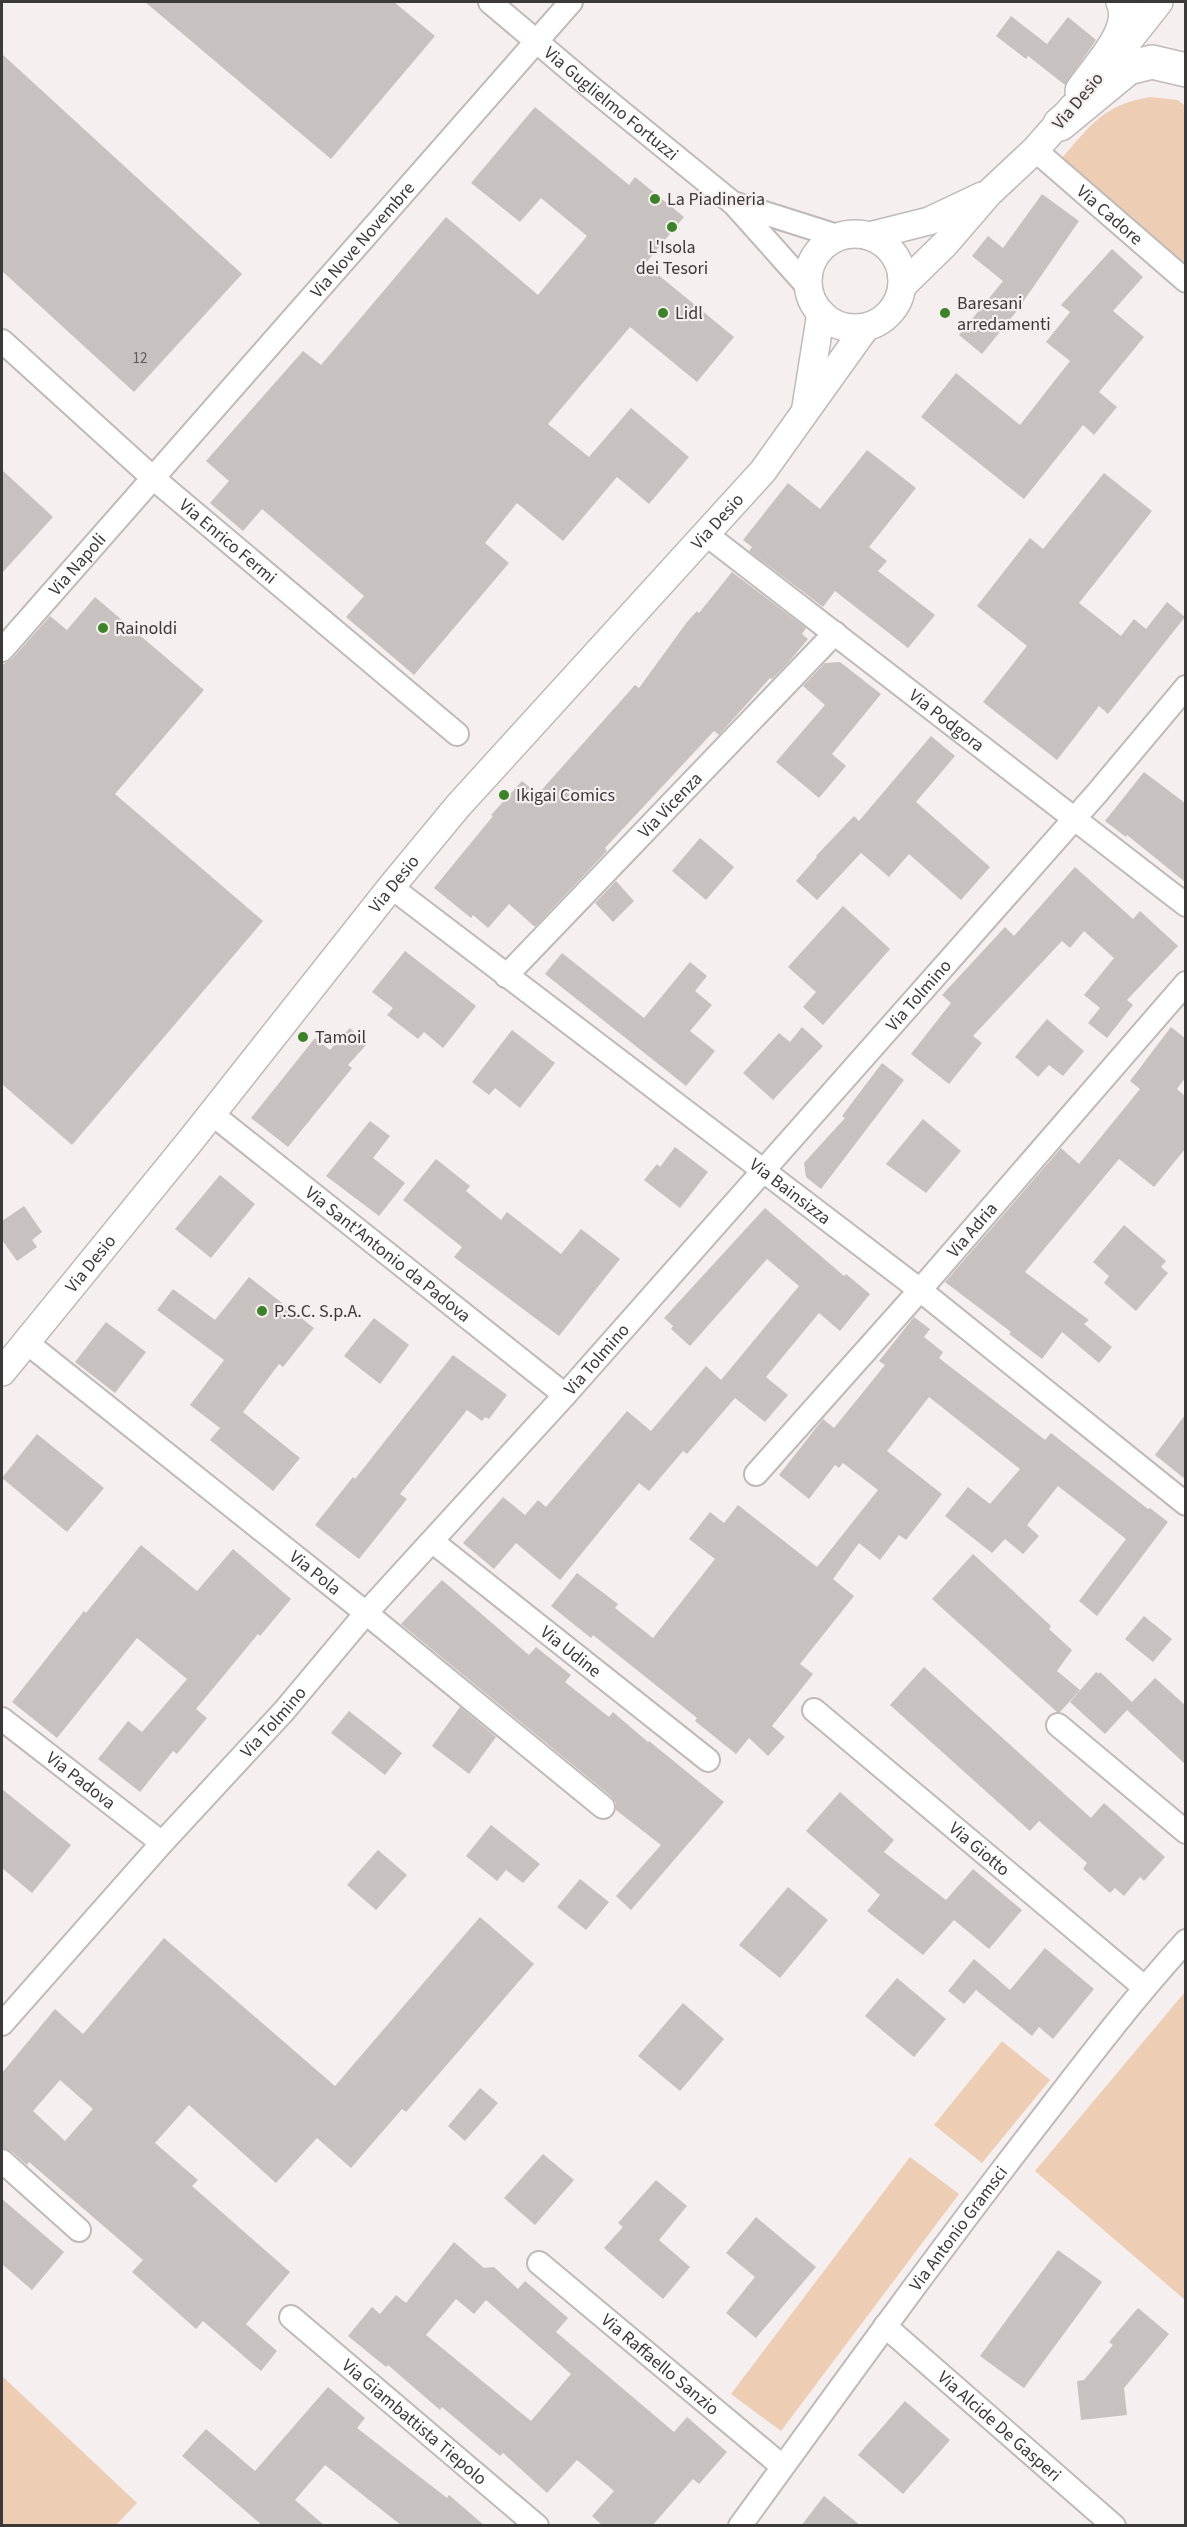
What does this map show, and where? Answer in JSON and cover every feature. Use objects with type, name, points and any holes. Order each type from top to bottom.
[{"type":"highway","points":[[1062,121],[1118,39],[1125,20],[1123,2]]},
{"type":"highway","points":[[1062,121],[1128,68],[1152,62],[1185,70]]},
{"type":"street","name":"Via Guglielmo Fortuzzi","points":[[490,2],[734,204],[809,288]]},
{"type":"street","name":"Via Nove Novembre","points":[[153,478],[571,2]]},
{"type":"street","name":"Via Desio","points":[[902,286],[945,244],[989,193],[1062,121],[1159,2]]},
{"type":"street","name":"Via Cadore","points":[[1035,150],[1185,281]]},
{"type":"street","name":"Via Desio","points":[[869,236],[929,221],[989,193]]},
{"type":"street","name":"Via Guglielmo Fortuzzi","points":[[734,204],[840,237]]},
{"type":"street","points":[[855,234],[869,236],[884,243],[895,255],[901,270],[902,286],[899,301],[879,322],[866,327],[849,328],[834,323],[821,313],[813,302],[809,288],[809,272],[815,257],[826,244],[840,237],[855,234]]},
{"type":"street","name":"Via Desio","points":[[805,414],[821,313]]},
{"type":"street","name":"Via Desio","points":[[2,1372],[212,1114],[391,887],[494,765],[707,535],[763,471],[866,327]]},
{"type":"street","name":"Via Enrico Fermi","points":[[2,341],[153,478],[457,734]]},
{"type":"street","name":"Via Napoli","points":[[2,650],[153,478]]},
{"type":"street","name":"Via Podgora","points":[[707,535],[1185,905]]},
{"type":"street","name":"Via Vicenza","points":[[506,975],[835,633]]},
{"type":"street","name":"Via Tolmino","points":[[2,2024],[162,1843],[284,1711],[366,1613],[565,1395],[1075,818],[1185,687]]},
{"type":"street","name":"Via Bainsizza","points":[[391,887],[920,1290],[1185,1504]]},
{"type":"street","name":"Via Adria","points":[[756,1474],[920,1290],[1185,983]]},
{"type":"street","name":"Via Sant'Antonio da Padova","points":[[212,1114],[565,1395]]},
{"type":"street","name":"Via Pola","points":[[26,1342],[366,1613],[603,1806]]},
{"type":"street","name":"Via Udine","points":[[433,1542],[708,1760]]},
{"type":"street","name":"Via Giotto","points":[[814,1710],[1144,1987]]},
{"type":"street","name":"Via Padova","points":[[2,1719],[162,1843]]},
{"type":"street","points":[[1058,1725],[1185,1832]]},
{"type":"street","name":"Via Antonio Gramsci","points":[[740,2526],[984,2193],[1144,1987],[1185,1941]]},
{"type":"street","points":[[2,2161],[79,2230]]},
{"type":"street","name":"Via Raffaello Sanzio","points":[[539,2263],[782,2466]]},
{"type":"street","name":"Via Giambattista Tiepolo","points":[[291,2317],[537,2526]]},
{"type":"street","name":"Via Alcide De Gasperi","points":[[885,2326],[1114,2526]]},
{"type":"shaded area","points":[[1150,97],[1178,100],[1186,107],[1185,265],[1061,159],[1099,118],[1109,111],[1120,105]]},
{"type":"shaded area","points":[[1185,1992],[1185,2300],[1035,2171]]},
{"type":"shaded area","points":[[1002,2041],[1050,2080],[982,2163],[934,2125]]},
{"type":"shaded area","points":[[910,2157],[959,2194],[781,2431],[731,2394]]},
{"type":"shaded area","points":[[2,2376],[137,2503],[116,2525],[2,2525]]},
{"type":"building","points":[[145,2],[394,2],[435,36],[331,159]]},
{"type":"building","points":[[1011,16],[1047,44],[1068,17],[1096,40],[1065,85],[1028,56],[1026,59],[996,36]]},
{"type":"building","points":[[2,54],[242,274],[134,392],[2,271]]},
{"type":"building","points":[[535,107],[629,185],[635,177],[684,217],[645,264],[734,337],[697,382],[630,327],[548,424],[589,457],[631,408],[689,457],[649,504],[617,477],[563,541],[517,503],[485,543],[509,563],[414,675],[346,617],[364,596],[262,509],[243,531],[210,503],[229,481],[206,461],[303,351],[321,365],[446,217],[538,295],[587,236],[541,198],[520,222],[471,183]]},
{"type":"building","points":[[1042,194],[1079,221],[1016,312],[982,354],[959,335],[1003,281],[972,256],[988,236],[1003,248]]},
{"type":"building","points":[[1112,249],[1143,277],[1113,311],[1144,337],[1099,392],[1117,407],[1094,435],[1083,425],[1024,499],[921,417],[956,373],[1020,425],[1070,361],[1046,342],[1070,312],[1061,305]]},
{"type":"building","points":[[867,450],[916,488],[869,547],[887,561],[878,571],[935,615],[908,648],[835,591],[823,607],[749,551],[752,547],[743,540],[788,483],[820,509]]},
{"type":"building","points":[[2,470],[53,517],[2,573]]},
{"type":"building","points":[[1104,473],[1152,511],[1079,603],[1121,636],[1134,619],[1146,629],[1167,602],[1185,617],[1108,714],[1099,706],[1057,760],[983,702],[1027,646],[977,606],[1030,538],[1043,549]]},
{"type":"building","points":[[732,572],[806,628],[802,634],[808,639],[787,664],[772,679],[770,678],[719,735],[714,731],[605,848],[607,851],[535,927],[509,904],[488,928],[473,915],[471,918],[434,888],[493,816],[491,815],[522,781],[538,794],[635,685],[639,688],[687,622],[697,611],[699,613]]},
{"type":"building","points":[[95,597],[204,690],[115,794],[263,921],[72,1145],[2,1084],[2,665],[12,659],[50,616],[67,630]]},
{"type":"building","points":[[840,662],[881,694],[832,754],[846,766],[819,798],[776,762],[825,705],[803,686],[825,663]]},
{"type":"building","points":[[931,736],[955,756],[916,802],[990,867],[961,900],[909,854],[889,877],[861,853],[817,900],[796,881],[854,816],[859,821]]},
{"type":"building","points":[[1144,772],[1185,803],[1185,882],[1127,835],[1126,837],[1105,821]]},
{"type":"building","points":[[700,838],[734,867],[706,900],[672,871]]},
{"type":"building","points":[[1075,867],[1133,919],[1140,911],[1178,946],[1127,1000],[1133,1005],[1107,1038],[1088,1023],[1100,1008],[1084,995],[1114,958],[1084,931],[1070,948],[1062,941],[973,1036],[982,1043],[949,1084],[911,1054],[951,1003],[942,995],[1005,927],[1014,936]]},
{"type":"building","points":[[616,881],[634,901],[613,922],[595,903]]},
{"type":"building","points":[[843,906],[890,949],[823,1025],[803,1007],[816,992],[788,967]]},
{"type":"building","points":[[405,951],[476,1006],[443,1048],[424,1032],[418,1039],[387,1015],[393,1008],[372,992]]},
{"type":"building","points":[[562,953],[644,1018],[690,962],[707,976],[695,991],[712,1005],[690,1031],[715,1051],[686,1086],[545,974]]},
{"type":"building","points":[[1047,1019],[1084,1051],[1063,1076],[1049,1065],[1038,1077],[1015,1057]]},
{"type":"building","points":[[802,1027],[823,1046],[773,1100],[743,1073],[779,1033],[790,1042]]},
{"type":"building","points":[[1171,1027],[1185,1038],[1185,1078],[1177,1089],[1185,1096],[1185,1149],[1154,1187],[1119,1159],[1025,1272],[1089,1320],[1084,1324],[1112,1347],[1099,1363],[1062,1332],[1042,1359],[1009,1334],[1011,1332],[945,1282],[1061,1148],[1079,1164],[1140,1089],[1130,1081]]},
{"type":"building","points":[[350,1028],[367,1044],[348,1065],[352,1068],[288,1147],[251,1118],[315,1038],[330,1050]]},
{"type":"building","points":[[512,1030],[555,1063],[520,1108],[495,1088],[489,1095],[472,1082]]},
{"type":"building","points":[[882,1063],[904,1080],[821,1189],[806,1177],[804,1163],[845,1118],[842,1116]]},
{"type":"building","points":[[923,1119],[961,1151],[926,1193],[886,1164]]},
{"type":"building","points":[[370,1121],[390,1136],[373,1158],[405,1183],[379,1216],[326,1176]]},
{"type":"building","points":[[675,1147],[708,1172],[680,1208],[644,1180],[657,1164],[660,1167]]},
{"type":"building","points":[[436,1159],[470,1186],[466,1191],[501,1220],[507,1212],[561,1254],[581,1229],[620,1259],[559,1336],[454,1257],[462,1247],[403,1200]]},
{"type":"building","points":[[220,1175],[255,1204],[211,1258],[175,1229]]},
{"type":"building","points":[[24,1206],[42,1232],[32,1240],[37,1247],[17,1261],[2,1240],[2,1221]]},
{"type":"building","points":[[765,1208],[844,1276],[846,1274],[870,1294],[840,1331],[819,1313],[766,1377],[788,1395],[765,1422],[735,1398],[687,1454],[683,1451],[649,1491],[639,1483],[560,1580],[516,1543],[494,1569],[463,1543],[503,1497],[525,1515],[538,1500],[546,1507],[627,1411],[651,1431],[706,1366],[721,1380],[799,1286],[767,1259],[690,1346],[671,1329],[673,1326],[664,1318]]},
{"type":"building","points":[[1124,1225],[1166,1261],[1161,1267],[1168,1273],[1136,1311],[1104,1283],[1109,1276],[1093,1262]]},
{"type":"building","points":[[249,1277],[314,1328],[283,1367],[279,1364],[243,1412],[300,1458],[273,1491],[210,1440],[220,1428],[190,1405],[224,1360],[157,1310],[173,1289],[215,1320]]},
{"type":"building","points":[[914,1317],[930,1329],[924,1337],[943,1352],[939,1358],[1045,1440],[1051,1433],[1168,1522],[1097,1616],[1079,1601],[1126,1539],[1058,1486],[1027,1525],[1039,1536],[1023,1554],[1005,1539],[992,1553],[945,1516],[968,1487],[990,1504],[1020,1469],[929,1397],[887,1451],[942,1494],[906,1540],[899,1535],[880,1560],[859,1543],[833,1579],[854,1596],[800,1664],[813,1674],[772,1726],[785,1737],[768,1756],[749,1738],[736,1754],[695,1721],[697,1718],[593,1635],[591,1638],[551,1606],[577,1573],[618,1604],[615,1608],[653,1638],[715,1559],[689,1539],[710,1512],[724,1523],[738,1505],[817,1567],[878,1490],[843,1463],[839,1468],[835,1465],[809,1499],[779,1475],[823,1419],[834,1428],[885,1365],[879,1361]]},
{"type":"building","points":[[374,1318],[409,1345],[380,1384],[344,1356]]},
{"type":"building","points":[[106,1322],[146,1352],[115,1393],[75,1362]]},
{"type":"building","points":[[453,1355],[507,1395],[489,1419],[485,1417],[482,1421],[467,1410],[400,1494],[407,1499],[359,1559],[315,1525],[353,1477],[355,1479]]},
{"type":"building","points":[[1185,1415],[1185,1479],[1155,1455]]},
{"type":"building","points":[[37,1434],[104,1488],[67,1532],[2,1478]]},
{"type":"building","points":[[141,1545],[197,1591],[233,1549],[291,1599],[260,1636],[258,1634],[196,1709],[207,1718],[177,1754],[173,1751],[140,1792],[98,1759],[128,1721],[142,1732],[187,1679],[137,1638],[57,1738],[12,1702],[84,1611],[86,1613]]},
{"type":"building","points":[[973,1554],[1051,1626],[1049,1629],[1072,1650],[1057,1671],[1080,1690],[1060,1712],[1057,1712],[932,1599]]},
{"type":"building","points":[[442,1580],[529,1655],[536,1647],[571,1675],[565,1682],[609,1717],[613,1712],[724,1802],[631,1910],[616,1896],[661,1845],[616,1810],[616,1803],[612,1797],[401,1624]]},
{"type":"building","points":[[1144,1616],[1172,1639],[1153,1662],[1125,1639]]},
{"type":"building","points":[[924,1667],[1091,1818],[1104,1803],[1165,1857],[1144,1881],[1140,1877],[1124,1896],[1115,1888],[1110,1893],[1083,1869],[1087,1863],[1039,1821],[1030,1831],[890,1705]]},
{"type":"building","points":[[1096,1672],[1099,1674],[1100,1672],[1132,1702],[1155,1678],[1185,1705],[1185,1764],[1127,1710],[1105,1734],[1070,1702]]},
{"type":"building","points":[[460,1707],[496,1737],[469,1774],[432,1746]]},
{"type":"building","points":[[349,1711],[402,1753],[385,1775],[331,1733]]},
{"type":"building","points":[[2,1789],[71,1845],[32,1893],[2,1868]]},
{"type":"building","points":[[840,1792],[894,1840],[884,1852],[946,1900],[973,1869],[1022,1910],[989,1949],[954,1920],[923,1955],[867,1911],[880,1895],[806,1831]]},
{"type":"building","points":[[491,1825],[540,1864],[523,1883],[506,1870],[497,1881],[466,1856]]},
{"type":"building","points":[[378,1850],[407,1875],[376,1910],[347,1885]]},
{"type":"building","points":[[580,1879],[609,1902],[586,1930],[557,1907]]},
{"type":"building","points":[[788,1887],[828,1920],[780,1978],[739,1945]]},
{"type":"building","points":[[480,1917],[534,1964],[406,2112],[402,2109],[351,2168],[317,2138],[276,2183],[189,2105],[155,2143],[198,2180],[192,2186],[290,2272],[246,2324],[277,2351],[261,2371],[203,2321],[196,2329],[132,2272],[143,2260],[29,2162],[27,2165],[11,2151],[2,2148],[2,2073],[55,2009],[83,2034],[164,1938],[335,2086]],"holes":[[[60,2080],[93,2109],[65,2141],[33,2111]]]},
{"type":"building","points":[[1045,1948],[1094,1989],[1053,2039],[1039,2027],[1032,2036],[976,1990],[964,2004],[948,1991],[974,1959],[1010,1990]]},
{"type":"building","points":[[897,1978],[946,2019],[914,2057],[865,2016]]},
{"type":"building","points":[[683,2003],[724,2039],[680,2091],[638,2056]]},
{"type":"building","points":[[480,2088],[498,2103],[465,2141],[448,2126]]},
{"type":"building","points":[[543,2154],[574,2180],[535,2225],[504,2198]]},
{"type":"building","points":[[656,2180],[687,2206],[659,2240],[690,2267],[663,2299],[604,2248],[623,2227],[618,2223]]},
{"type":"building","points":[[2,2199],[64,2252],[32,2290],[2,2264]]},
{"type":"building","points":[[756,2217],[816,2267],[756,2338],[726,2313],[755,2277],[726,2253]]},
{"type":"building","points":[[454,2242],[484,2268],[494,2267],[518,2289],[525,2281],[568,2318],[556,2332],[674,2432],[687,2417],[727,2452],[699,2484],[693,2479],[652,2526],[603,2526],[592,2516],[614,2491],[577,2460],[547,2493],[503,2453],[500,2456],[442,2407],[440,2410],[388,2365],[386,2367],[348,2336],[372,2307],[380,2314],[396,2295],[406,2303]],"holes":[[[456,2299],[474,2314],[486,2300],[571,2374],[531,2421],[426,2335]]]},
{"type":"building","points":[[1058,2250],[1102,2282],[1024,2388],[980,2356]]},
{"type":"building","points":[[1138,2308],[1169,2334],[1124,2388],[1127,2415],[1081,2420],[1077,2381],[1084,2380],[1113,2345],[1109,2342]]},
{"type":"building","points":[[328,2387],[365,2418],[357,2428],[447,2498],[449,2495],[485,2526],[402,2526],[325,2465],[295,2500],[325,2526],[263,2526],[182,2456],[206,2429],[255,2471]]},
{"type":"building","points":[[905,2401],[950,2440],[903,2494],[858,2455]]},
{"type":"building","points":[[824,2496],[861,2526],[801,2526]]},
{"type":"place","name":"La Piadineria","points":[[655,199]]},
{"type":"place","name":"L'Isola dei Tesori","points":[[672,227]]},
{"type":"place","name":"Lidl","points":[[663,313]]},
{"type":"place","name":"Baresani arredamenti","points":[[945,313]]},
{"type":"place","name":"Rainoldi","points":[[103,628]]},
{"type":"place","name":"Ikigai Comics","points":[[504,795]]},
{"type":"place","name":"Tamoil","points":[[303,1037]]},
{"type":"place","name":"P.S.C. S.p.A.","points":[[262,1311]]}]
